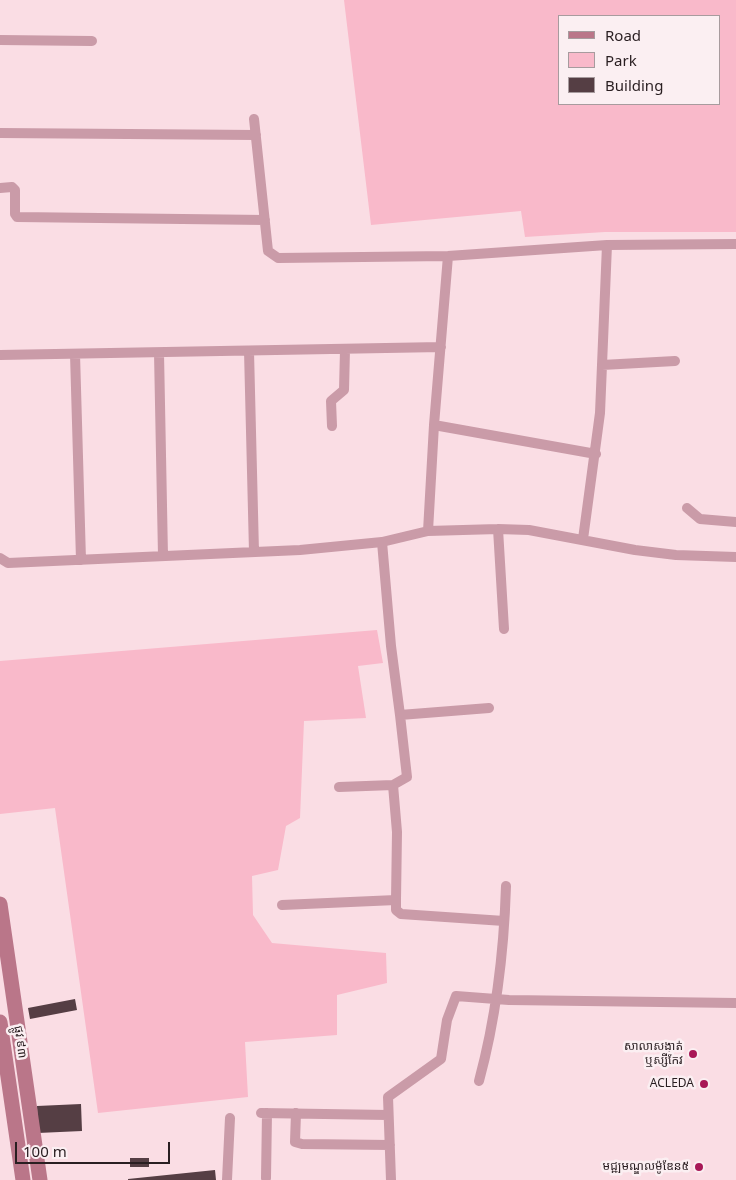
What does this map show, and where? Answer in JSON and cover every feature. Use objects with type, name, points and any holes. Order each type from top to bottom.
[{"type":"street","points":[[0,40],[92,41]]},
{"type":"street","points":[[254,119],[268,251],[278,258],[448,256],[607,245],[736,244]]},
{"type":"street","points":[[0,133],[256,135]]},
{"type":"street","points":[[0,188],[12,187],[15,190],[15,214],[17,217],[264,220]]},
{"type":"street","points":[[584,540],[596,454],[607,245]]},
{"type":"street","points":[[428,531],[434,425],[448,256]]},
{"type":"street","points":[[0,355],[441,347]]},
{"type":"street","points":[[332,426],[332,401],[344,390],[346,350]]},
{"type":"street","points":[[249,351],[254,552]]},
{"type":"street","points":[[159,353],[163,556]]},
{"type":"street","points":[[75,354],[81,560]]},
{"type":"street","points":[[602,366],[675,361]]},
{"type":"street","points":[[434,425],[596,454]]},
{"type":"street","points":[[687,508],[700,519],[736,522]]},
{"type":"street","points":[[0,558],[8,563],[254,552],[382,542],[428,531],[498,529],[529,530],[635,550],[676,555],[736,557]]},
{"type":"street","points":[[498,529],[504,629]]},
{"type":"street","points":[[339,787],[393,785],[407,777],[391,646],[382,542]]},
{"type":"street","points":[[400,715],[489,708]]},
{"type":"street","points":[[393,785],[397,832],[396,910],[401,914],[504,921]]},
{"type":"street","points":[[479,1081],[492,1032],[506,886]]},
{"type":"street","points":[[282,905],[396,900]]},
{"type":"street","name":"ផ្លូវ ៩៣","points":[[0,904],[40,1180]]},
{"type":"street","points":[[392,1180],[388,1097],[441,1059],[447,1020],[456,996],[496,999],[736,1003]]},
{"type":"street","name":"ផ្លូវ ៩៣","points":[[0,1022],[23,1180]]},
{"type":"street","points":[[266,1178],[264,1113],[388,1115]]},
{"type":"street","points":[[296,1113],[295,1142],[302,1144],[390,1145]]},
{"type":"street","points":[[227,1180],[230,1118]]},
{"type":"green space","points":[[344,0],[736,0],[736,232],[605,232],[525,237],[521,211],[371,225]]},
{"type":"green space","points":[[377,630],[383,663],[358,666],[366,718],[304,721],[300,818],[286,826],[278,870],[252,876],[253,915],[272,943],[386,953],[387,983],[337,995],[337,1035],[245,1042],[248,1097],[98,1113],[55,808],[0,814],[0,661]]},
{"type":"building","points":[[75,999],[77,1010],[30,1019],[28,1008]]},
{"type":"building","points":[[81,1104],[82,1131],[38,1133],[37,1106]]},
{"type":"building","points":[[130,1158],[149,1158],[149,1167],[130,1167]]},
{"type":"building","points":[[215,1170],[216,1180],[128,1180],[128,1179]]},
{"type":"place","name":"សាលាសង្កាត់ ឬស្សីកែវ","points":[[693,1054]]},
{"type":"place","name":"ACLEDA","points":[[704,1084]]},
{"type":"place","name":"មជ្ឍមណ្ឌលម៉ូឌែន៥","points":[[699,1167]]}]
